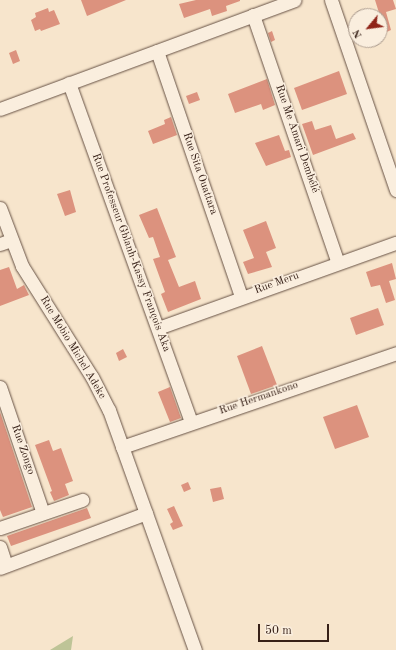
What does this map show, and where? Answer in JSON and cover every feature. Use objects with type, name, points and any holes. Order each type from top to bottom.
[{"type":"street","points":[[0,109],[294,0]]},
{"type":"street","points":[[331,0],[396,190]]},
{"type":"street","name":"Rue Me Amari Dembélé","points":[[253,15],[338,263]]},
{"type":"street","name":"Rue Sita Ouattara","points":[[157,51],[241,297]]},
{"type":"street","name":"Rue Professeur Gblanh-Kassy François Aka","points":[[69,83],[191,422]]},
{"type":"street","name":"Rue Mobio Michel Adeke","points":[[0,208],[6,242],[101,393],[195,650]]},
{"type":"street","name":"Rue Meru","points":[[158,328],[241,297],[396,243]]},
{"type":"street","name":"Rue Hermankono","points":[[122,447],[396,352]]},
{"type":"street","name":"Rue Zongo","points":[[0,387],[43,513]]},
{"type":"street","points":[[0,528],[82,500]]},
{"type":"street","points":[[0,547],[3,567],[146,513]]},
{"type":"green space","points":[[73,636],[71,650],[50,650]]},
{"type":"building","points":[[81,0],[126,0],[87,16]]},
{"type":"building","points":[[196,0],[240,1],[226,6],[227,11],[212,16],[210,9],[184,18],[179,4]]},
{"type":"building","points":[[375,0],[393,0],[396,9],[388,11],[388,8],[378,8]]},
{"type":"building","points":[[48,8],[49,12],[54,10],[60,24],[41,31],[40,29],[35,31],[31,20],[36,17],[35,13]]},
{"type":"building","points":[[388,19],[391,30],[388,31]]},
{"type":"building","points":[[272,31],[275,40],[271,42],[268,33]]},
{"type":"building","points":[[16,50],[20,61],[13,64],[9,53]]},
{"type":"building","points":[[339,71],[347,94],[302,110],[294,88]]},
{"type":"building","points":[[267,79],[275,105],[263,110],[261,104],[235,113],[228,94]]},
{"type":"building","points":[[197,92],[200,100],[189,104],[186,96]]},
{"type":"building","points":[[171,117],[177,135],[153,144],[148,131],[165,124],[164,120]]},
{"type":"building","points":[[312,121],[315,130],[331,125],[336,139],[353,133],[356,139],[313,155],[302,124]]},
{"type":"building","points":[[279,135],[285,151],[289,150],[291,157],[266,166],[255,143]]},
{"type":"building","points":[[70,190],[76,212],[65,216],[57,194]]},
{"type":"building","points":[[157,208],[176,257],[168,260],[179,287],[195,281],[201,299],[168,312],[161,294],[165,292],[153,259],[160,257],[153,237],[149,238],[139,215]]},
{"type":"building","points":[[266,221],[276,248],[266,252],[272,267],[248,274],[243,262],[254,258],[243,230]]},
{"type":"building","points":[[392,263],[396,279],[389,281],[395,300],[386,303],[380,285],[371,287],[366,272]]},
{"type":"building","points":[[9,267],[17,289],[24,285],[29,295],[0,306],[0,270]]},
{"type":"building","points":[[378,308],[384,325],[356,335],[350,318]]},
{"type":"building","points":[[262,346],[277,385],[251,394],[237,356]]},
{"type":"building","points":[[123,349],[127,357],[119,361],[116,353]]},
{"type":"building","points":[[170,387],[181,418],[170,422],[158,392]]},
{"type":"building","points":[[357,405],[369,437],[335,449],[323,417]]},
{"type":"building","points":[[0,412],[32,507],[3,517],[0,510]]},
{"type":"building","points":[[49,440],[53,451],[61,448],[73,481],[65,484],[69,495],[54,501],[50,492],[52,491],[35,445]]},
{"type":"building","points":[[188,482],[191,489],[184,492],[181,485]]},
{"type":"building","points":[[221,487],[224,499],[213,502],[210,489]]},
{"type":"building","points":[[174,506],[183,526],[173,530],[170,524],[173,522],[167,509]]},
{"type":"building","points":[[87,508],[91,518],[11,546],[7,536]]}]
